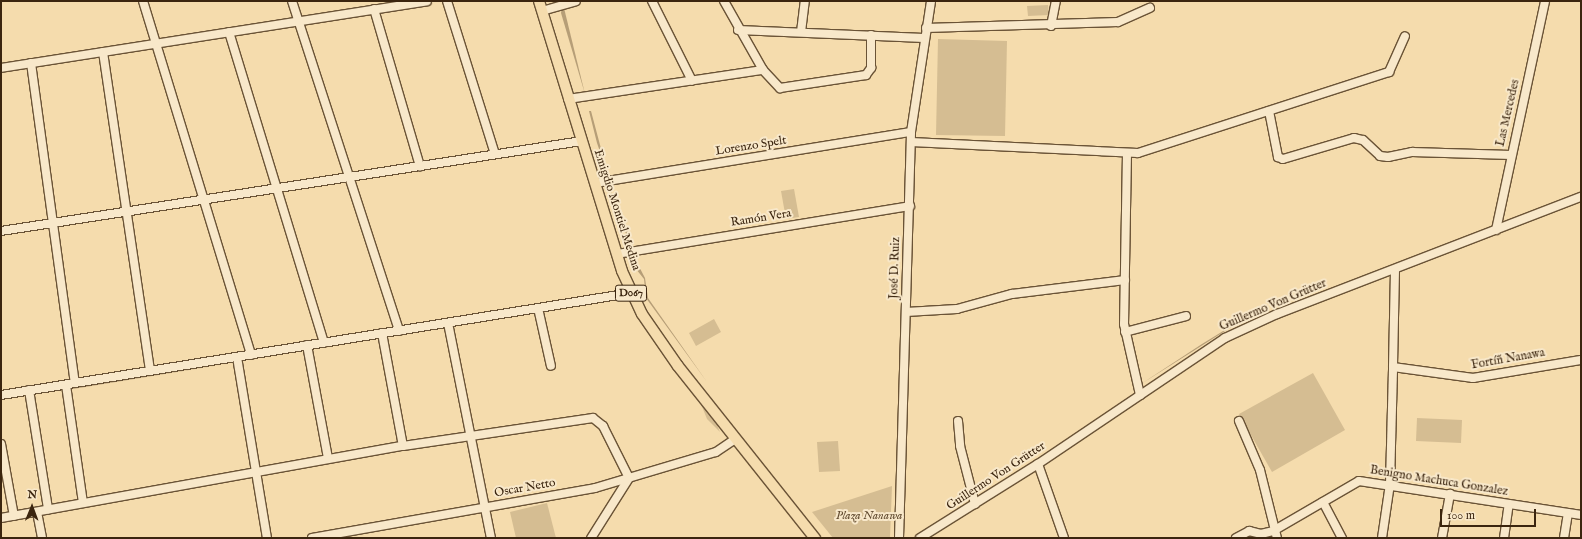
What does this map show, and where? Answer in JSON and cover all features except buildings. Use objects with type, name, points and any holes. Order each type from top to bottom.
[{"type":"main road","name":"Emigdio Montiel Medina","points":[[539,1],[568,99],[617,254],[631,293],[656,338],[815,538]]},
{"type":"street","points":[[143,1],[251,355]]},
{"type":"street","points":[[292,1],[399,331]]},
{"type":"street","points":[[1,68],[427,1]]},
{"type":"street","points":[[447,1],[495,154]]},
{"type":"street","points":[[542,12],[576,1]]},
{"type":"street","points":[[652,1],[692,81]]},
{"type":"street","points":[[724,1],[738,30],[763,70],[776,84],[785,89],[866,75],[871,68],[871,35]]},
{"type":"street","points":[[801,32],[805,1]]},
{"type":"street","name":"José D. Ruiz","points":[[899,538],[911,132],[924,38],[931,1]]},
{"type":"street","points":[[1052,26],[1056,1]]},
{"type":"street","name":"Las Mercedes","points":[[1496,230],[1511,154],[1545,1]]},
{"type":"street","points":[[926,28],[1052,26],[1118,22],[1150,8]]},
{"type":"street","points":[[374,9],[420,166]]},
{"type":"street","points":[[738,30],[924,38]]},
{"type":"street","points":[[229,32],[324,343]]},
{"type":"street","points":[[911,142],[1127,153],[1145,150],[1389,72],[1405,36]]},
{"type":"street","points":[[103,52],[150,371]]},
{"type":"street","points":[[31,63],[53,223],[83,503]]},
{"type":"street","points":[[568,99],[763,70]]},
{"type":"street","points":[[1269,111],[1278,157],[1282,159],[1354,138],[1363,140],[1380,156],[1388,157],[1412,152],[1511,154]]},
{"type":"street","name":"Lorenzo Spelt","points":[[595,183],[911,132]]},
{"type":"street","points":[[1,231],[582,141]]},
{"type":"street","points":[[1127,153],[1125,332],[1140,395]]},
{"type":"street","name":"Guillermo Von Grütter","points":[[920,538],[1038,464],[1225,338],[1276,314],[1581,198]]},
{"type":"street","name":"Ramón Vera","points":[[617,254],[910,206]]},
{"type":"street","points":[[1382,538],[1390,484],[1395,270]]},
{"type":"street","points":[[906,312],[957,309],[1012,294],[1125,280]]},
{"type":"street","points":[[1,395],[631,293]]},
{"type":"street","points":[[538,308],[550,366]]},
{"type":"street","points":[[1125,332],[1186,316]]},
{"type":"street","points":[[448,323],[472,436],[491,538]]},
{"type":"street","points":[[382,333],[403,446]]},
{"type":"street","points":[[307,345],[328,458]]},
{"type":"street","points":[[237,357],[254,471],[267,538]]},
{"type":"street","name":"Fortíñ Nanawa","points":[[1393,367],[1473,378],[1581,360]]},
{"type":"street","points":[[30,390],[48,509]]},
{"type":"street","points":[[1,518],[328,458],[593,418],[603,426],[629,478],[591,538]]},
{"type":"street","points":[[958,421],[960,446],[975,504]]},
{"type":"street","points":[[1239,421],[1260,470],[1275,534]]},
{"type":"street","name":"Oscar Netto","points":[[312,538],[595,488],[716,452],[735,438]]},
{"type":"street","points":[[1,444],[14,516]]},
{"type":"street","points":[[1038,464],[1064,538]]},
{"type":"street","name":"Benigno Machuca Gonzalez","points":[[1236,538],[1249,531],[1260,534],[1275,534],[1323,502],[1359,481],[1390,484],[1581,515]]},
{"type":"street","points":[[1442,538],[1450,494]]},
{"type":"street","points":[[1323,502],[1342,538]]},
{"type":"street","points":[[1504,538],[1509,504]]},
{"type":"street","points":[[37,512],[42,538]]},
{"type":"street","points":[[1564,538],[1568,513]]},
{"type":"green space","points":[[1048,5],[1049,15],[1028,16],[1027,6]]},
{"type":"green space","points":[[938,39],[1007,41],[1005,136],[936,135]]},
{"type":"green space","points":[[794,189],[799,217],[786,219],[781,191]]},
{"type":"green space","points":[[714,319],[721,332],[696,346],[689,333]]},
{"type":"green space","points":[[1313,373],[1345,430],[1272,472],[1239,414]]},
{"type":"green space","points":[[701,404],[717,425],[720,432],[707,419]]},
{"type":"green space","points":[[1417,418],[1462,420],[1461,443],[1416,441]]},
{"type":"green space","points":[[838,441],[840,471],[819,472],[817,442]]},
{"type":"green space","name":"Plaza Nanawa","points":[[892,486],[890,538],[833,538],[812,512]]},
{"type":"green space","points":[[547,503],[556,538],[516,538],[510,512]]},
{"type":"shaded area","points":[[562,8],[564,8],[585,94],[561,13]]},
{"type":"shaded area","points":[[589,111],[591,111],[608,175],[597,143]]},
{"type":"shaded area","points":[[609,185],[622,221],[631,238],[633,247],[620,222]]},
{"type":"shaded area","points":[[633,255],[645,278],[648,298],[707,382],[646,298],[644,279],[636,269]]},
{"type":"shaded area","points":[[1233,326],[1141,384],[1202,344]]},
{"type":"shaded area","points":[[232,363],[73,389],[73,388]]}]
